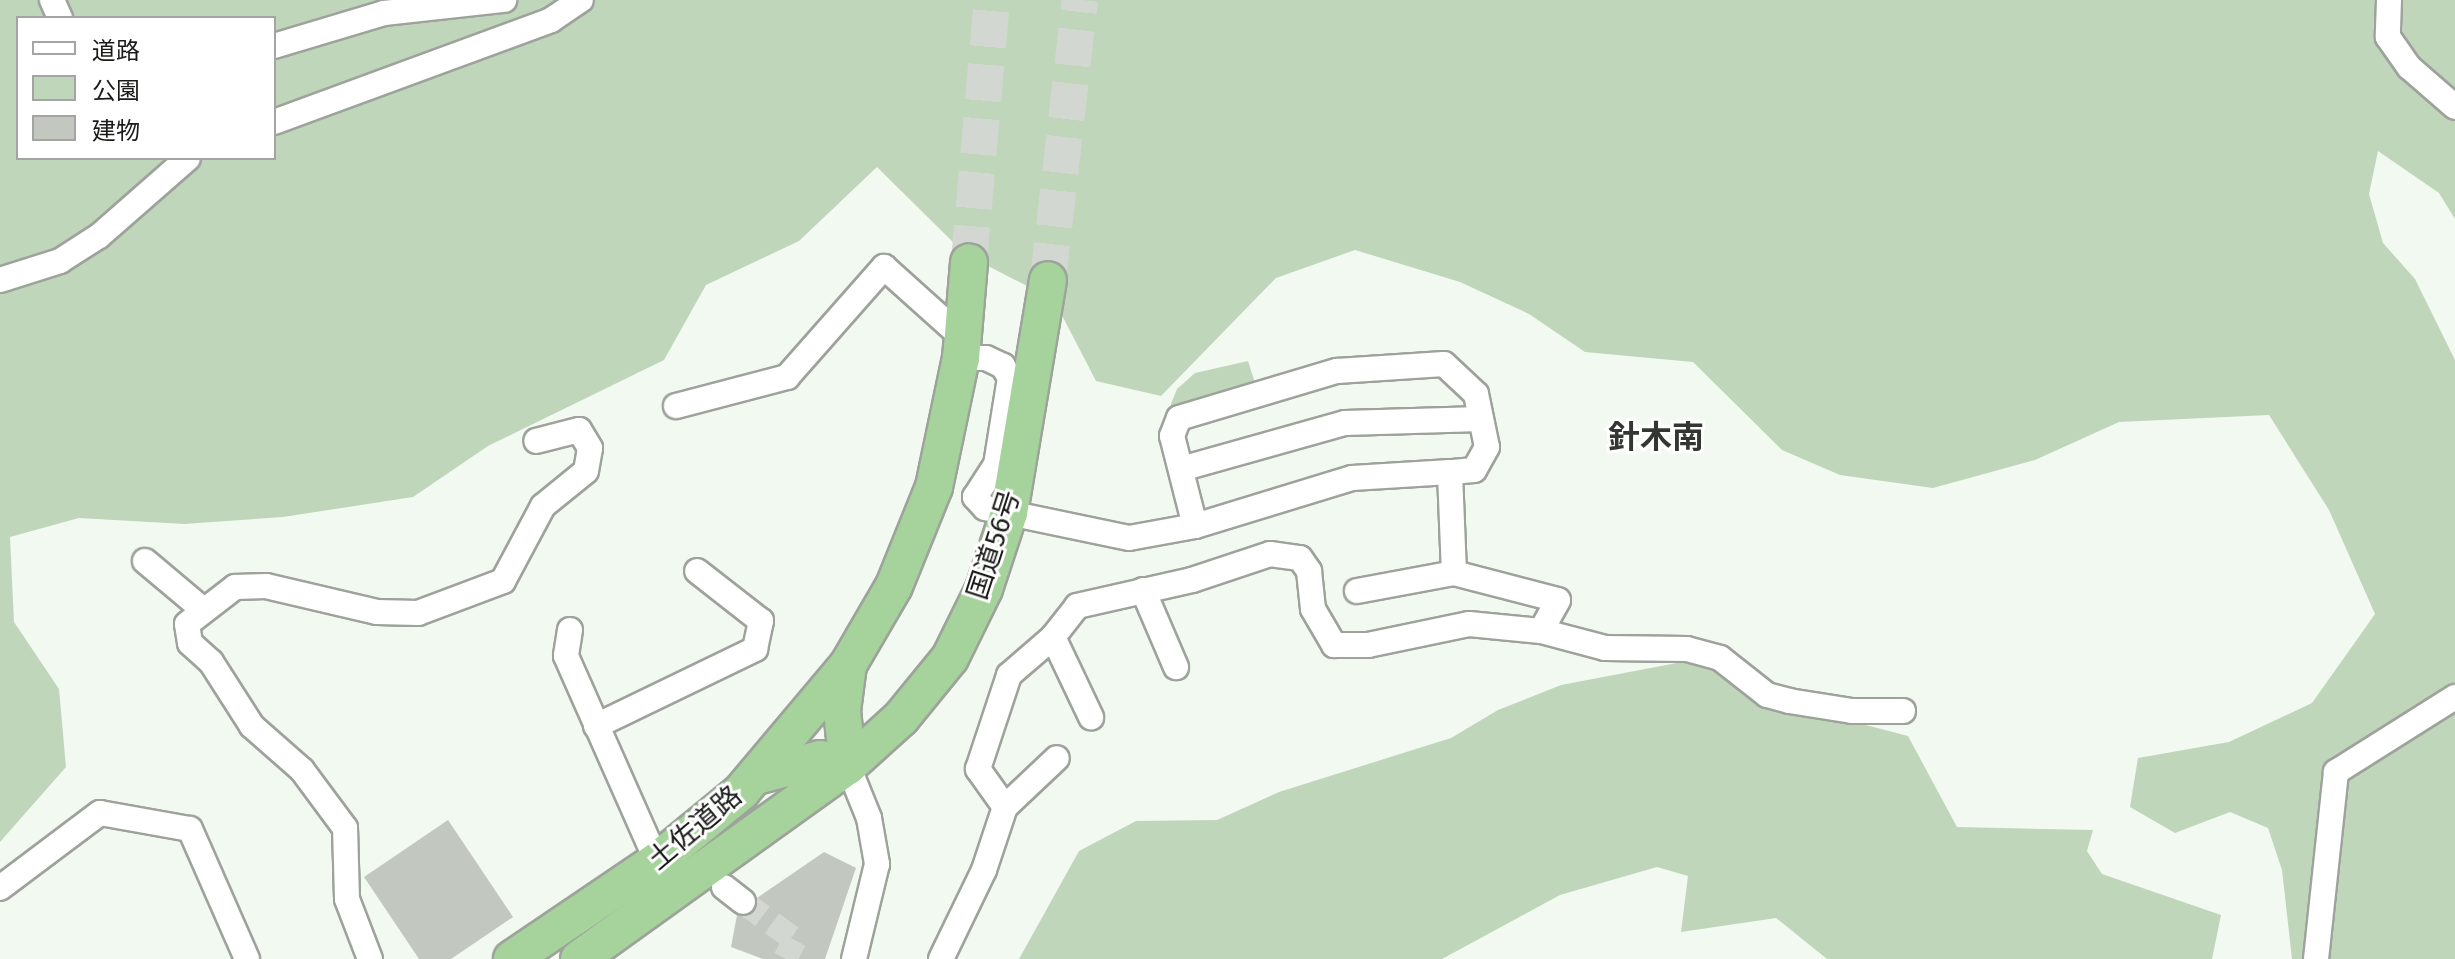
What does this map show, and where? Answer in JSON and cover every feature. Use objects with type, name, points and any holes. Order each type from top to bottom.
[{"type":"highway","points":[[756,776],[820,759],[848,766],[842,711],[848,665],[894,586],[934,487],[961,347],[969,262]]},
{"type":"highway","name":"国道56号","points":[[848,766],[901,718],[950,658],[984,589],[1009,513],[1048,280]]},
{"type":"highway","name":"土佐道路","points":[[512,959],[657,861],[756,776],[848,665]]},
{"type":"highway","name":"土佐道路","points":[[582,958],[848,766]]},
{"type":"street","points":[[276,45],[384,13],[504,0]]},
{"type":"street","points":[[276,121],[551,20],[581,0]]},
{"type":"street","points":[[2389,0],[2388,37],[2409,67],[2455,107]]},
{"type":"street","points":[[0,280],[60,261],[86,244],[186,160]]},
{"type":"street","points":[[676,406],[787,377],[884,267],[961,347],[1003,366],[1010,378],[996,465],[975,497],[985,508],[1129,538],[1195,526],[1352,478],[1474,470],[1487,447],[1476,394],[1444,364],[1337,371],[1179,418],[1172,436],[1195,526]]},
{"type":"street","points":[[1181,469],[1345,423],[1481,419]]},
{"type":"street","points":[[370,959],[347,899],[345,828],[302,770],[252,726],[211,662],[190,643],[187,624],[201,608],[235,587],[266,586],[377,612],[418,613],[503,581],[543,506],[586,471],[590,448],[579,430],[536,441]]},
{"type":"street","points":[[1450,472],[1454,573]]},
{"type":"street","points":[[1005,807],[978,769],[1009,675],[1053,637],[1077,606],[1270,554],[1300,558],[1309,571],[1313,609],[1334,645],[1368,645],[1469,624],[1541,631],[1605,648],[1687,649],[1720,658],[1767,695],[1789,701],[1852,711],[1903,711]]},
{"type":"street","points":[[145,561],[201,608]]},
{"type":"street","points":[[596,726],[755,649],[761,621],[697,571]]},
{"type":"street","points":[[1357,591],[1454,573],[1558,600],[1541,631]]},
{"type":"street","points":[[1143,590],[1176,667]]},
{"type":"street","points":[[570,630],[566,656],[657,861]]},
{"type":"street","points":[[1053,637],[1091,717]]},
{"type":"street","points":[[2316,959],[2336,772],[2455,697]]},
{"type":"street","points":[[941,959],[984,870],[1005,807],[1057,758]]},
{"type":"street","points":[[848,766],[869,818],[877,864],[854,959]]},
{"type":"street","points":[[0,888],[100,813],[190,829],[247,959]]},
{"type":"green space","points":[[0,0],[2455,0],[2455,219],[2439,193],[2378,151],[2369,194],[2383,243],[2415,279],[2455,360],[2455,959],[2292,959],[2282,870],[2268,828],[2230,812],[2175,833],[2130,807],[2138,758],[2229,742],[2312,703],[2375,614],[2329,510],[2269,415],[2119,422],[2035,460],[1933,488],[1840,475],[1782,450],[1693,362],[1585,352],[1529,314],[1460,282],[1355,250],[1276,278],[1161,396],[1096,381],[1054,300],[965,254],[877,167],[799,241],[706,285],[664,360],[488,446],[413,497],[283,517],[184,524],[79,518],[10,537],[14,622],[59,689],[66,767],[0,842]]},
{"type":"green space","points":[[1248,361],[1256,386],[1167,414],[1177,389],[1195,373]]},
{"type":"green space","points":[[1682,662],[1751,680],[1785,704],[1908,736],[1957,827],[2093,830],[2087,851],[2102,874],[2221,915],[2212,959],[1827,959],[1776,918],[1681,932],[1688,876],[1657,867],[1560,895],[1442,959],[1019,959],[1079,851],[1136,821],[1217,820],[1279,792],[1451,738],[1498,710],[1561,685]]},
{"type":"building","points":[[448,820],[513,917],[451,959],[419,959],[364,877]]},
{"type":"building","points":[[824,852],[856,868],[825,959],[763,959],[731,947],[737,915],[749,916],[757,898]]},
{"type":"tunnel","points":[[969,262],[992,0]]},
{"type":"tunnel","points":[[1048,280],[1080,0]]},
{"type":"tunnel","points":[[743,902],[795,940],[785,959]]},
{"type":"district","name":"針木南","points":[[1656,437]]}]
